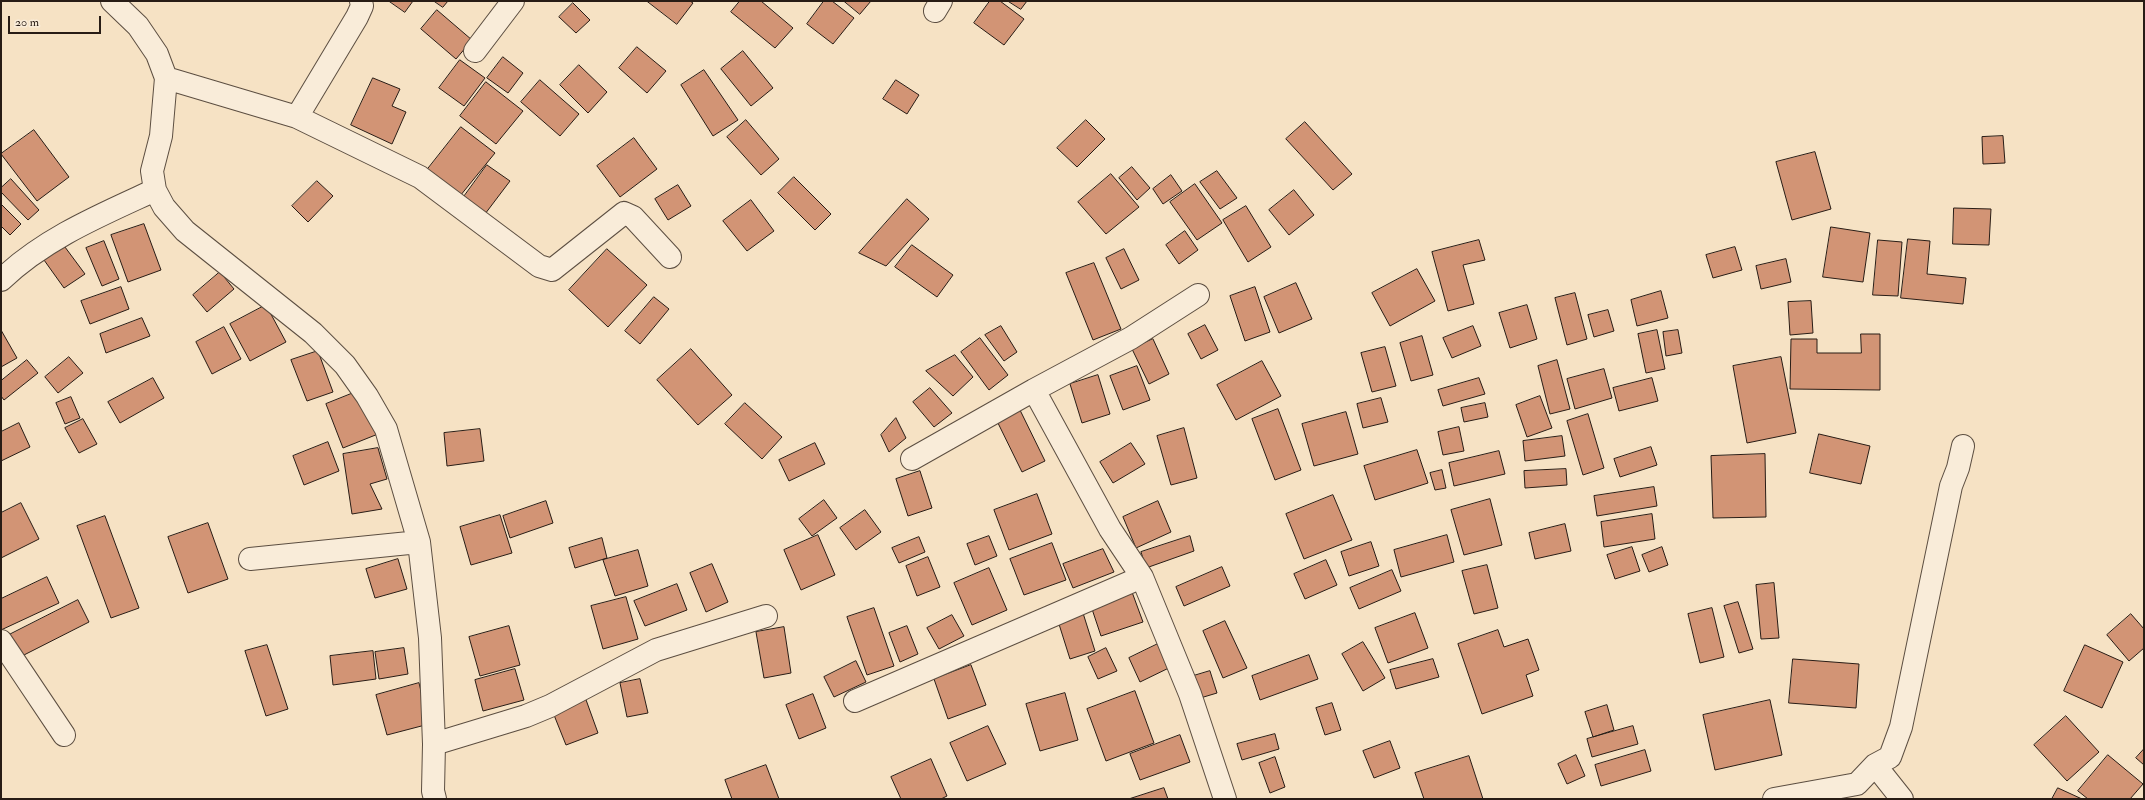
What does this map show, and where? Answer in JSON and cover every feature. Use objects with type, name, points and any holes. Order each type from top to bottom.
[{"type":"street","points":[[112,1],[138,26],[158,54],[166,78],[161,136],[152,171],[155,190],[164,208],[185,231],[313,333],[345,365],[367,396],[386,429],[419,542],[430,638],[434,744],[433,791],[435,799]]},
{"type":"street","points":[[297,117],[357,17],[362,6],[361,1]]},
{"type":"street","points":[[475,51],[513,1]]},
{"type":"street","points":[[166,78],[297,117],[420,177],[539,266],[552,270],[624,213],[633,217],[670,257]]},
{"type":"street","points":[[1,280],[42,246],[72,229],[155,190]]},
{"type":"street","points":[[912,458],[1131,338],[1198,295]]},
{"type":"street","points":[[1034,390],[1110,529],[1142,577],[1190,694],[1225,799]]},
{"type":"street","points":[[1774,799],[1857,784],[1876,765],[1890,757],[1901,727],[1951,486],[1958,468],[1963,446]]},
{"type":"street","points":[[250,559],[419,542]]},
{"type":"street","points":[[855,701],[1142,577]]},
{"type":"street","points":[[434,744],[526,716],[550,706],[656,650],[766,616]]},
{"type":"street","points":[[1,641],[64,735]]},
{"type":"street","points":[[1876,765],[1902,799]]},
{"type":"building","points":[[389,1],[413,1],[405,12]]},
{"type":"building","points":[[434,1],[448,1],[443,7]]},
{"type":"building","points":[[647,1],[690,1],[693,3],[677,24]]},
{"type":"building","points":[[740,1],[761,1],[793,28],[775,48],[731,12]]},
{"type":"building","points":[[824,1],[832,1],[854,18],[833,44],[807,24]]},
{"type":"building","points":[[844,1],[871,1],[860,14]]},
{"type":"building","points":[[990,1],[1000,1],[1024,19],[1004,45],[974,23]]},
{"type":"building","points":[[1008,1],[1027,1],[1021,9]]},
{"type":"building","points":[[573,3],[590,20],[576,33],[559,17]]},
{"type":"building","points":[[437,10],[472,40],[456,59],[421,29]]},
{"type":"building","points":[[637,47],[666,71],[647,93],[619,68]]},
{"type":"building","points":[[743,51],[773,88],[751,106],[721,69]]},
{"type":"building","points":[[503,57],[523,73],[508,93],[487,78]]},
{"type":"building","points":[[460,60],[485,78],[464,106],[439,88]]},
{"type":"building","points":[[579,65],[607,92],[588,113],[560,85]]},
{"type":"building","points":[[704,70],[738,120],[713,136],[681,85]]},
{"type":"building","points":[[373,78],[400,89],[392,106],[406,112],[392,144],[351,125]]},
{"type":"building","points":[[540,80],[579,114],[560,136],[521,102]]},
{"type":"building","points":[[896,80],[919,95],[907,114],[883,99]]},
{"type":"building","points":[[486,82],[523,111],[496,144],[460,116]]},
{"type":"building","points":[[746,120],[779,159],[761,175],[727,137]]},
{"type":"building","points":[[1086,120],[1105,139],[1077,167],[1057,148]]},
{"type":"building","points":[[1305,122],[1352,174],[1333,190],[1286,139]]},
{"type":"building","points":[[461,127],[495,153],[460,196],[427,170]]},
{"type":"building","points":[[34,130],[69,177],[37,201],[1,154]]},
{"type":"building","points":[[2003,136],[2005,163],[1983,164],[1982,137]]},
{"type":"building","points":[[634,138],[657,169],[620,197],[597,166]]},
{"type":"building","points":[[1815,152],[1831,209],[1792,220],[1776,162]]},
{"type":"building","points":[[487,165],[510,181],[485,214],[463,198]]},
{"type":"building","points":[[1132,167],[1150,188],[1137,200],[1119,178]]},
{"type":"building","points":[[1217,171],[1237,198],[1220,209],[1200,182]]},
{"type":"building","points":[[1111,174],[1139,207],[1106,234],[1078,202]]},
{"type":"building","points":[[1171,175],[1182,191],[1163,204],[1153,189]]},
{"type":"building","points":[[794,177],[831,214],[815,230],[778,193]]},
{"type":"building","points":[[11,179],[39,210],[28,220],[1,192],[1,188]]},
{"type":"building","points":[[317,181],[333,196],[308,222],[292,206]]},
{"type":"building","points":[[1195,184],[1222,223],[1197,240],[1170,202]]},
{"type":"building","points":[[678,185],[691,206],[668,220],[655,199]]},
{"type":"building","points":[[1294,190],[1314,215],[1289,235],[1269,210]]},
{"type":"building","points":[[907,199],[929,219],[886,266],[859,253]]},
{"type":"building","points":[[751,200],[774,231],[747,251],[723,221]]},
{"type":"building","points":[[1,204],[21,224],[10,235],[1,226]]},
{"type":"building","points":[[1246,206],[1271,247],[1248,262],[1223,220]]},
{"type":"building","points":[[1954,208],[1991,209],[1989,245],[1953,244]]},
{"type":"building","points":[[144,224],[161,270],[128,282],[111,235]]},
{"type":"building","points":[[1831,227],[1870,233],[1863,282],[1823,277]]},
{"type":"building","points":[[1185,231],[1198,250],[1179,264],[1166,245]]},
{"type":"building","points":[[59,239],[85,274],[64,288],[39,253]]},
{"type":"building","points":[[1908,239],[1930,241],[1927,274],[1966,278],[1963,304],[1901,298]]},
{"type":"building","points":[[1479,240],[1485,260],[1463,265],[1474,304],[1448,311],[1432,252]]},
{"type":"building","points":[[1878,240],[1902,242],[1898,296],[1873,295]]},
{"type":"building","points":[[104,241],[119,279],[102,286],[86,248]]},
{"type":"building","points":[[912,245],[953,275],[937,297],[895,267]]},
{"type":"building","points":[[1735,247],[1742,270],[1713,278],[1706,255]]},
{"type":"building","points":[[607,249],[647,285],[608,327],[569,290]]},
{"type":"building","points":[[1124,249],[1139,280],[1121,289],[1106,258]]},
{"type":"building","points":[[1786,259],[1791,282],[1761,289],[1756,266]]},
{"type":"building","points":[[1094,263],[1121,329],[1093,340],[1066,273]]},
{"type":"building","points":[[1417,269],[1435,301],[1390,326],[1372,293]]},
{"type":"building","points":[[220,272],[234,289],[207,312],[193,295]]},
{"type":"building","points":[[1296,283],[1312,319],[1279,333],[1264,297]]},
{"type":"building","points":[[121,287],[129,309],[90,324],[81,301]]},
{"type":"building","points":[[1255,287],[1270,332],[1245,341],[1230,296]]},
{"type":"building","points":[[1661,291],[1668,318],[1637,326],[1631,300]]},
{"type":"building","points":[[1575,293],[1587,339],[1567,345],[1555,298]]},
{"type":"building","points":[[654,297],[669,309],[640,344],[625,331]]},
{"type":"building","points":[[1811,301],[1813,333],[1790,335],[1788,302]]},
{"type":"building","points":[[266,305],[286,342],[250,361],[230,324]]},
{"type":"building","points":[[1527,305],[1537,339],[1510,348],[1499,313]]},
{"type":"building","points":[[1608,310],[1614,331],[1594,337],[1588,315]]},
{"type":"building","points":[[142,318],[150,336],[106,353],[100,334]]},
{"type":"building","points":[[1205,325],[1218,350],[1201,359],[1188,334]]},
{"type":"building","points":[[1001,326],[1017,352],[1004,361],[985,335]]},
{"type":"building","points":[[1473,326],[1481,346],[1452,358],[1443,338]]},
{"type":"building","points":[[224,327],[241,359],[212,374],[196,342]]},
{"type":"building","points":[[1,330],[17,358],[1,367]]},
{"type":"building","points":[[1657,330],[1665,369],[1646,373],[1638,334]]},
{"type":"building","points":[[1678,330],[1682,353],[1666,356],[1663,332]]},
{"type":"building","points":[[1861,334],[1880,334],[1880,390],[1790,389],[1791,339],[1817,339],[1817,353],[1861,353]]},
{"type":"building","points":[[1422,336],[1433,375],[1411,381],[1400,343]]},
{"type":"building","points":[[980,338],[1008,375],[989,390],[961,352]]},
{"type":"building","points":[[1153,339],[1169,374],[1149,384],[1132,349]]},
{"type":"building","points":[[1385,347],[1396,386],[1372,392],[1361,353]]},
{"type":"building","points":[[691,349],[732,395],[698,425],[657,380]]},
{"type":"building","points":[[318,351],[333,392],[307,401],[291,360]]},
{"type":"building","points":[[955,355],[973,377],[953,396],[926,371]]},
{"type":"building","points":[[69,357],[83,373],[58,393],[45,377]]},
{"type":"building","points":[[1781,357],[1796,433],[1747,443],[1733,366]]},
{"type":"building","points":[[27,360],[38,373],[4,400],[1,396],[1,381]]},
{"type":"building","points":[[1557,360],[1570,409],[1550,414],[1538,366]]},
{"type":"building","points":[[1262,361],[1281,396],[1236,420],[1217,385]]},
{"type":"building","points":[[1137,366],[1150,400],[1123,410],[1110,376]]},
{"type":"building","points":[[1604,369],[1612,398],[1575,409],[1567,379]]},
{"type":"building","points":[[1098,375],[1110,414],[1082,423],[1070,384]]},
{"type":"building","points":[[153,378],[164,398],[120,423],[108,402]]},
{"type":"building","points":[[1479,378],[1485,394],[1443,406],[1438,390]]},
{"type":"building","points":[[1652,378],[1658,401],[1619,411],[1613,388]]},
{"type":"building","points":[[930,388],[952,413],[934,427],[913,402]]},
{"type":"building","points":[[361,390],[378,434],[343,448],[326,404]]},
{"type":"building","points":[[1540,396],[1552,428],[1527,437],[1516,405]]},
{"type":"building","points":[[71,397],[80,418],[65,424],[56,403]]},
{"type":"building","points":[[1381,398],[1388,422],[1363,428],[1357,404]]},
{"type":"building","points":[[745,403],[782,437],[762,459],[725,424]]},
{"type":"building","points":[[1485,403],[1488,417],[1464,422],[1461,408]]},
{"type":"building","points":[[1019,408],[1045,461],[1022,472],[996,419]]},
{"type":"building","points":[[1278,409],[1301,470],[1275,480],[1252,419]]},
{"type":"building","points":[[1346,412],[1358,454],[1314,466],[1302,424]]},
{"type":"building","points":[[1588,414],[1604,468],[1583,475],[1567,421]]},
{"type":"building","points":[[896,418],[906,438],[889,452],[881,435]]},
{"type":"building","points":[[83,419],[97,444],[79,453],[65,428]]},
{"type":"building","points":[[19,423],[30,447],[1,461],[1,432]]},
{"type":"building","points":[[1459,427],[1464,451],[1443,455],[1438,432]]},
{"type":"building","points":[[1184,428],[1197,478],[1171,485],[1157,436]]},
{"type":"building","points":[[480,429],[484,461],[447,466],[444,433]]},
{"type":"building","points":[[1819,434],[1870,446],[1861,484],[1810,473]]},
{"type":"building","points":[[1562,436],[1565,456],[1525,461],[1523,441]]},
{"type":"building","points":[[328,442],[339,471],[304,485],[293,456]]},
{"type":"building","points":[[815,443],[825,464],[789,481],[779,460]]},
{"type":"building","points":[[1131,443],[1145,464],[1113,483],[1100,462]]},
{"type":"building","points":[[1651,447],[1657,465],[1620,477],[1614,459]]},
{"type":"building","points":[[378,448],[387,479],[370,484],[382,509],[352,514],[343,454]]},
{"type":"building","points":[[1417,450],[1428,483],[1375,500],[1364,466]]},
{"type":"building","points":[[1499,451],[1505,474],[1454,486],[1449,463]]},
{"type":"building","points":[[1765,454],[1766,517],[1713,518],[1711,456]]},
{"type":"building","points":[[1566,469],[1567,485],[1525,488],[1524,471]]},
{"type":"building","points":[[1442,470],[1446,488],[1435,490],[1430,473]]},
{"type":"building","points":[[920,471],[932,508],[908,516],[896,479]]},
{"type":"building","points":[[1654,487],[1657,506],[1597,516],[1594,496]]},
{"type":"building","points":[[1037,494],[1052,534],[1009,550],[994,510]]},
{"type":"building","points":[[1333,495],[1352,540],[1304,559],[1286,514]]},
{"type":"building","points":[[1490,499],[1502,545],[1464,555],[1451,510]]},
{"type":"building","points":[[824,500],[837,518],[812,536],[799,519]]},
{"type":"building","points":[[546,501],[553,523],[510,538],[503,516]]},
{"type":"building","points":[[1158,501],[1171,532],[1136,548],[1123,517]]},
{"type":"building","points":[[21,503],[39,539],[1,558],[1,513]]},
{"type":"building","points":[[865,510],[881,532],[856,550],[840,528]]},
{"type":"building","points":[[1652,514],[1655,539],[1604,547],[1601,522]]},
{"type":"building","points":[[500,515],[512,553],[471,565],[460,527]]},
{"type":"building","points":[[105,516],[139,608],[111,618],[77,526]]},
{"type":"building","points":[[208,523],[228,579],[188,593],[168,537]]},
{"type":"building","points":[[1565,524],[1571,551],[1535,559],[1529,533]]},
{"type":"building","points":[[818,535],[835,575],[801,590],[784,550]]},
{"type":"building","points":[[1447,535],[1454,562],[1401,577],[1394,550]]},
{"type":"building","points":[[989,536],[997,556],[975,565],[967,544]]},
{"type":"building","points":[[1190,536],[1194,551],[1146,568],[1141,552]]},
{"type":"building","points":[[919,537],[925,552],[899,563],[892,548]]},
{"type":"building","points":[[602,538],[607,558],[575,568],[569,548]]},
{"type":"building","points":[[1371,542],[1379,566],[1349,576],[1341,552]]},
{"type":"building","points":[[1052,543],[1066,580],[1024,595],[1010,559]]},
{"type":"building","points":[[1632,547],[1640,571],[1615,579],[1607,555]]},
{"type":"building","points":[[1662,547],[1668,565],[1649,572],[1642,555]]},
{"type":"building","points":[[1103,549],[1114,572],[1073,588],[1063,564]]},
{"type":"building","points":[[638,550],[648,586],[615,596],[603,560]]},
{"type":"building","points":[[928,557],[940,587],[917,596],[906,566]]},
{"type":"building","points":[[398,559],[407,589],[375,598],[366,569]]},
{"type":"building","points":[[1326,560],[1337,585],[1305,599],[1294,574]]},
{"type":"building","points":[[712,564],[728,602],[706,612],[690,573]]},
{"type":"building","points":[[1487,565],[1498,608],[1474,614],[1462,571]]},
{"type":"building","points":[[1222,567],[1230,586],[1184,606],[1176,587]]},
{"type":"building","points":[[989,568],[1007,610],[972,625],[954,583]]},
{"type":"building","points":[[1392,570],[1401,591],[1359,609],[1350,588]]},
{"type":"building","points":[[47,577],[59,603],[1,630],[1,599]]},
{"type":"building","points":[[1774,583],[1779,638],[1761,639],[1756,585]]},
{"type":"building","points":[[677,584],[687,610],[645,626],[634,601]]},
{"type":"building","points":[[1132,592],[1143,622],[1101,636],[1091,606]]},
{"type":"building","points":[[626,597],[638,639],[603,649],[591,606]]},
{"type":"building","points":[[78,600],[89,622],[20,657],[9,635]]},
{"type":"building","points":[[1738,602],[1753,649],[1739,653],[1724,606]]},
{"type":"building","points":[[874,608],[894,666],[867,675],[847,617]]},
{"type":"building","points":[[1712,608],[1724,657],[1700,663],[1688,614]]},
{"type":"building","points":[[1083,613],[1095,651],[1070,659],[1058,621]]},
{"type":"building","points":[[1415,613],[1428,648],[1388,663],[1375,628]]},
{"type":"building","points":[[2131,614],[2144,629],[2144,648],[2129,661],[2107,635]]},
{"type":"building","points":[[952,615],[964,636],[939,649],[927,628]]},
{"type":"building","points":[[1225,621],[1247,668],[1223,678],[1203,631]]},
{"type":"building","points":[[509,626],[520,665],[480,676],[469,637]]},
{"type":"building","points":[[907,626],[918,654],[900,662],[889,633]]},
{"type":"building","points":[[784,627],[791,673],[764,678],[756,632]]},
{"type":"building","points":[[1498,630],[1504,647],[1528,639],[1539,670],[1526,675],[1533,696],[1482,714],[1458,644]]},
{"type":"building","points":[[1164,641],[1177,664],[1140,682],[1129,658]]},
{"type":"building","points":[[1363,642],[1385,678],[1363,691],[1342,654]]},
{"type":"building","points":[[267,645],[288,709],[266,716],[245,651]]},
{"type":"building","points":[[2085,645],[2123,662],[2102,708],[2064,691]]},
{"type":"building","points":[[404,648],[408,674],[379,679],[375,652]]},
{"type":"building","points":[[1106,648],[1117,671],[1098,679],[1088,657]]},
{"type":"building","points":[[373,651],[376,679],[333,685],[330,656]]},
{"type":"building","points":[[1309,655],[1318,679],[1260,700],[1252,676]]},
{"type":"building","points":[[1433,659],[1439,677],[1396,689],[1390,670]]},
{"type":"building","points":[[1793,659],[1859,664],[1856,708],[1789,703]]},
{"type":"building","points":[[856,661],[866,682],[834,697],[824,677]]},
{"type":"building","points":[[971,665],[986,705],[948,719],[934,679]]},
{"type":"building","points":[[515,669],[524,700],[483,711],[475,680]]},
{"type":"building","points":[[1210,671],[1217,693],[1197,699],[1190,677]]},
{"type":"building","points":[[640,679],[648,713],[627,717],[620,683]]},
{"type":"building","points":[[419,683],[429,724],[387,735],[376,695]]},
{"type":"building","points":[[1135,691],[1154,743],[1106,761],[1087,709]]},
{"type":"building","points":[[1065,693],[1078,740],[1040,751],[1026,704]]},
{"type":"building","points":[[813,694],[826,728],[799,739],[786,705]]},
{"type":"building","points":[[585,697],[598,733],[566,745],[552,710]]},
{"type":"building","points":[[1770,700],[1782,755],[1715,770],[1703,715]]},
{"type":"building","points":[[1332,703],[1341,730],[1325,735],[1316,708]]},
{"type":"building","points":[[1607,705],[1614,730],[1593,737],[1585,712]]},
{"type":"building","points":[[2066,716],[2099,752],[2067,781],[2034,745]]},
{"type":"building","points":[[988,726],[1006,764],[967,781],[950,743]]},
{"type":"building","points":[[1633,726],[1638,744],[1592,757],[1587,739]]},
{"type":"building","points":[[1275,734],[1279,749],[1242,760],[1237,744]]},
{"type":"building","points":[[1180,735],[1190,762],[1140,780],[1130,754]]},
{"type":"building","points":[[1390,741],[1400,768],[1374,778],[1363,751]]},
{"type":"building","points":[[2144,749],[2144,765],[2136,758]]},
{"type":"building","points":[[1645,750],[1651,771],[1601,786],[1595,765]]},
{"type":"building","points":[[1576,755],[1585,776],[1567,784],[1558,764]]},
{"type":"building","points":[[2108,755],[2143,784],[2130,799],[2088,799],[2078,791]]},
{"type":"building","points":[[1469,756],[1483,799],[1424,799],[1415,773]]},
{"type":"building","points":[[1275,757],[1285,787],[1270,793],[1259,763]]},
{"type":"building","points":[[931,759],[947,796],[941,799],[901,799],[891,777]]},
{"type":"building","points":[[766,765],[779,799],[732,799],[725,780]]},
{"type":"building","points":[[1164,788],[1168,799],[1129,799]]},
{"type":"building","points":[[2058,788],[2082,799],[2052,799]]}]
